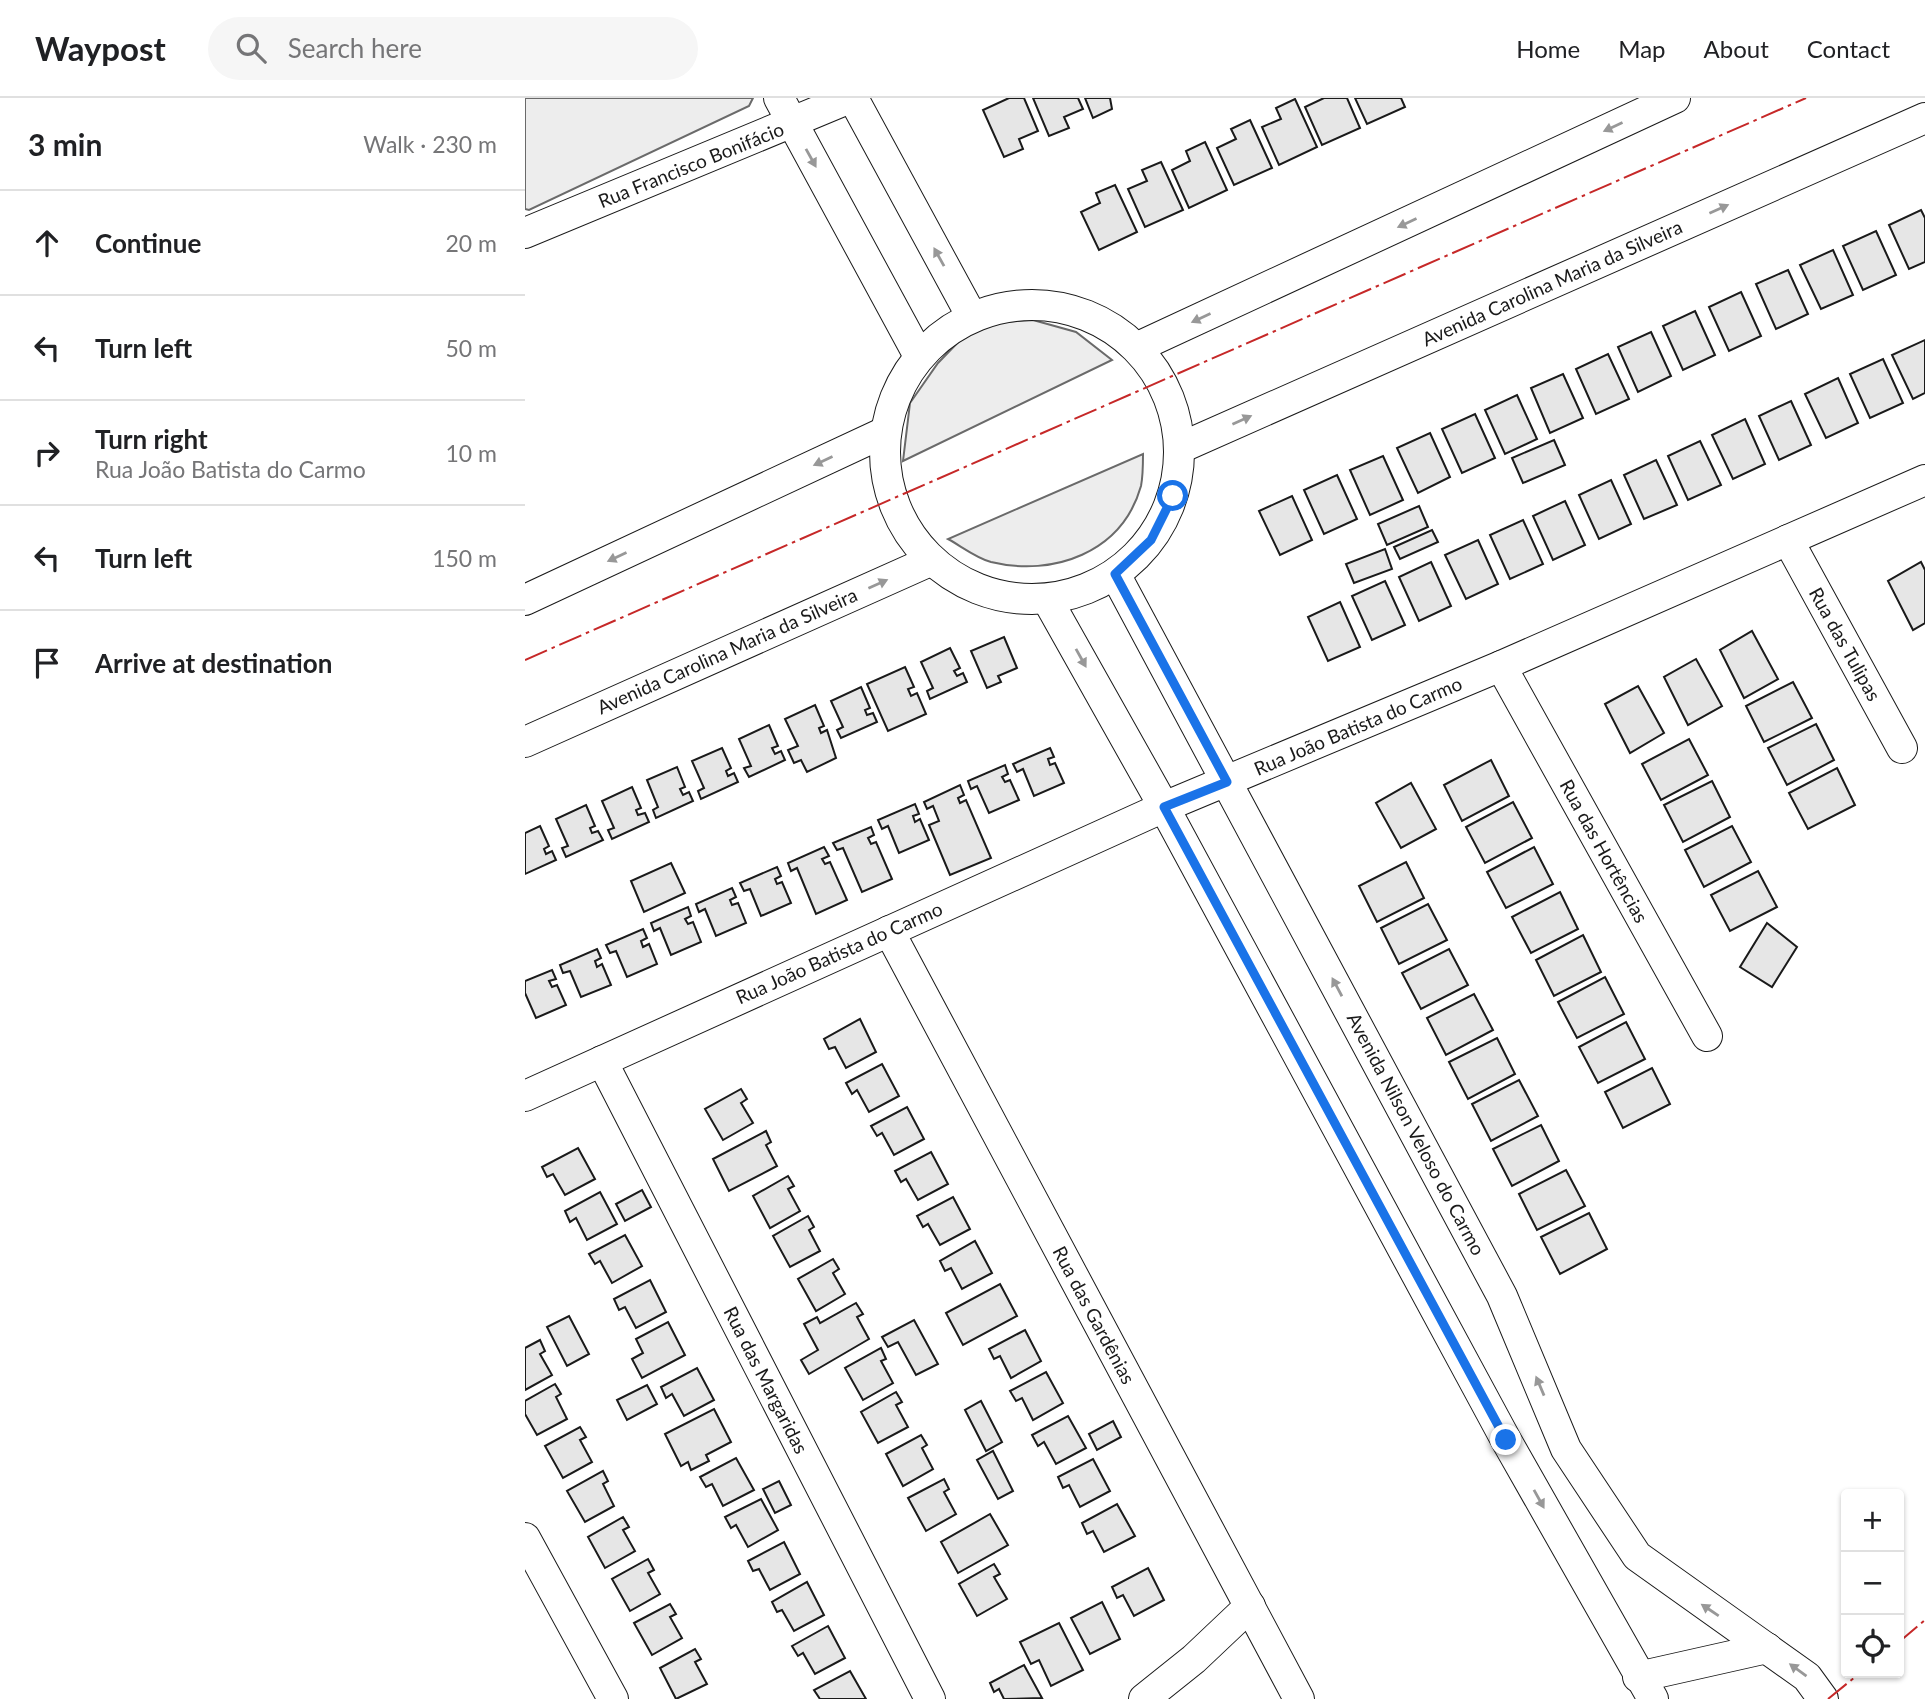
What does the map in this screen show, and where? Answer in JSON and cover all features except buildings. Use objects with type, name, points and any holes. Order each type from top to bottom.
[{"type":"street","name":"Rua Francisco Bonifácio","points":[[528,230],[786,111],[851,98]]},
{"type":"street","points":[[851,98],[972,317]]},
{"type":"street","points":[[1138,348],[1675,98]]},
{"type":"street","points":[[786,111],[919,356]]},
{"type":"street","name":"Avenida Carolina Maria da Silveira","points":[[1180,447],[1925,118]]},
{"type":"street","points":[[1015,305],[1059,306],[1102,321],[1138,348],[1160,377],[1175,411],[1180,447],[1173,496],[1151,540],[1115,574],[1083,591],[1047,599],[1005,598],[965,584],[930,561],[901,523],[886,479],[885,432],[897,391],[919,356],[943,333],[972,317],[1015,305]]},
{"type":"street","points":[[525,600],[885,432]]},
{"type":"street","name":"Rua João Batista do Carmo","points":[[525,1096],[1164,807],[1501,666],[1925,480]]},
{"type":"street","name":"Rua das Tulipas","points":[[1788,540],[1902,748]]},
{"type":"street","name":"Avenida Carolina Maria da Silveira","points":[[525,742],[930,561]]},
{"type":"street","name":"Avenida Nilson Veloso do Carmo","points":[[1115,574],[1503,1296],[1566,1449],[1637,1556],[1807,1677],[1823,1699]]},
{"type":"street","points":[[1047,599],[1164,807],[1641,1692],[1767,1648]]},
{"type":"street","name":"Rua das Hortências","points":[[1501,666],[1707,1036]]},
{"type":"street","name":"Rua das Gardênias","points":[[889,930],[1299,1699]]},
{"type":"street","name":"Rua das Margaridas","points":[[602,1061],[930,1699]]},
{"type":"street","points":[[525,1538],[613,1699]]},
{"type":"street","points":[[1144,1699],[1194,1659],[1250,1606]]},
{"type":"shaded area","points":[[525,98],[753,98],[749,106],[529,210],[525,209]]},
{"type":"shaded area","points":[[1033,320],[1076,332],[1112,360],[903,461],[910,403],[938,363],[967,333],[1002,322]]},
{"type":"shaded area","points":[[1143,454],[1141,486],[1132,509],[1102,543],[1082,555],[1038,566],[1014,566],[985,560],[948,539]]},
{"type":"power","points":[[525,660],[1806,98]]},
{"type":"power","points":[[1904,1638],[1925,1620]]},
{"type":"power","points":[[1828,1699],[1854,1678]]},
{"type":"route","points":[[1173,496],[1151,540],[1115,574],[1227,782],[1164,807],[1506,1440]]}]
